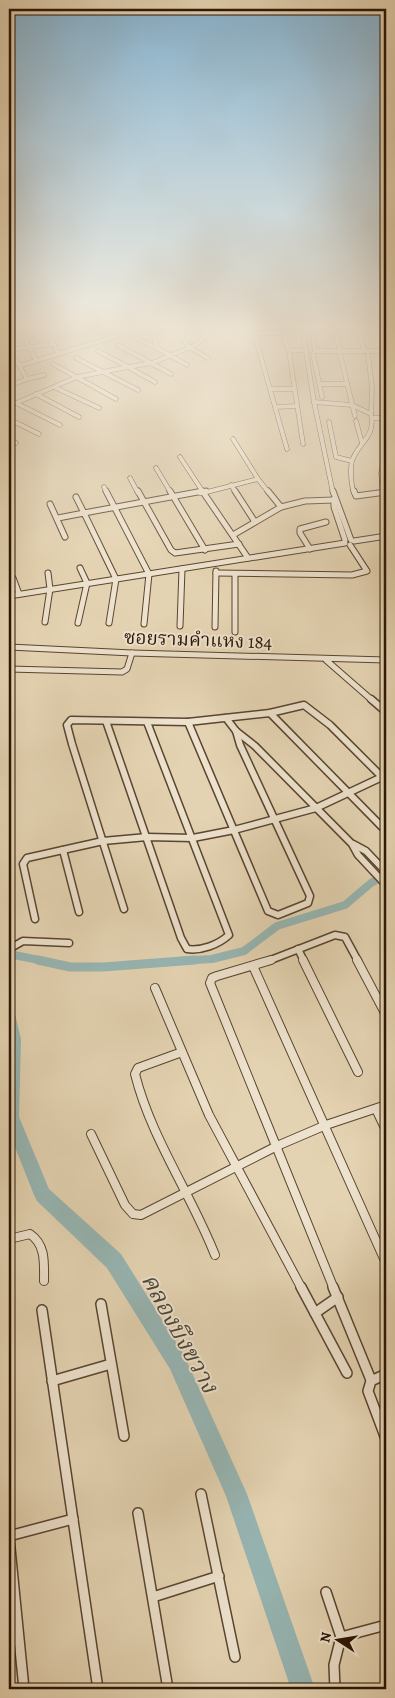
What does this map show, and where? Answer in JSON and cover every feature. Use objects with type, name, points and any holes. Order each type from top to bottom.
[{"type":"street","points":[[20,405],[60,425]]},
{"type":"street","points":[[57,405],[79,417]]},
{"type":"street","points":[[93,405],[99,408]]},
{"type":"street","points":[[216,573],[352,575],[367,571],[338,521],[315,405]]},
{"type":"street","points":[[352,405],[372,416],[386,418]]},
{"type":"street","points":[[352,405],[362,443]]},
{"type":"street","points":[[372,405],[371,432],[352,460],[352,487],[354,494],[360,496],[385,492],[380,479],[381,467],[386,454]]},
{"type":"street","points":[[288,449],[275,407],[297,406],[303,444]]},
{"type":"street","points":[[9,419],[39,434]]},
{"type":"street","points":[[329,422],[336,457],[352,460]]},
{"type":"street","points":[[9,439],[16,443]]},
{"type":"street","points":[[233,439],[258,479],[281,507]]},
{"type":"street","points":[[180,457],[248,558]]},
{"type":"street","points":[[156,468],[172,498],[205,550]]},
{"type":"street","points":[[130,478],[171,550],[181,554],[239,544]]},
{"type":"street","points":[[58,518],[203,492],[258,479]]},
{"type":"street","points":[[231,485],[255,522]]},
{"type":"street","points":[[104,487],[149,574],[144,624]]},
{"type":"street","points":[[76,497],[116,579],[109,623]]},
{"type":"street","points":[[233,535],[281,507],[305,501],[334,498]]},
{"type":"street","points":[[334,498],[345,520],[349,542]]},
{"type":"street","points":[[50,504],[58,518],[64,537]]},
{"type":"street","points":[[338,521],[345,520]]},
{"type":"street","points":[[310,549],[300,533],[300,529],[326,522]]},
{"type":"street","points":[[9,596],[380,537]]},
{"type":"street","points":[[215,627],[216,564]]},
{"type":"street","points":[[78,623],[87,583],[80,568]]},
{"type":"street","points":[[180,626],[182,569]]},
{"type":"street","points":[[45,622],[50,589],[48,573]]},
{"type":"street","points":[[235,574],[235,632]]},
{"type":"street","points":[[13,578],[19,594]]},
{"type":"street","name":"ซอยรามคำแหง 184","points":[[9,647],[326,660],[386,660]]},
{"type":"street","points":[[9,669],[122,672],[127,669],[132,653]]},
{"type":"street","points":[[326,660],[386,712]]},
{"type":"street","points":[[35,918],[23,862],[27,858],[102,841],[146,837],[193,838],[234,830],[316,808],[384,779],[330,725],[309,707],[299,706],[270,713],[188,722],[76,720],[68,723],[102,841],[124,909]]},
{"type":"street","points":[[270,713],[386,831]]},
{"type":"street","points":[[226,718],[236,731],[255,746],[352,844],[358,855],[386,885]]},
{"type":"street","points":[[106,720],[181,938],[185,947],[191,950],[225,939],[229,935],[147,722]]},
{"type":"street","points":[[188,722],[268,911],[278,915],[308,902],[310,898],[240,745],[236,731]]},
{"type":"street","points":[[352,844],[366,851],[386,872]]},
{"type":"street","points":[[63,850],[79,912]]},
{"type":"street","points":[[371,1380],[210,986],[212,978],[253,966],[335,935],[345,937],[386,1015]]},
{"type":"street","points":[[9,949],[23,941],[68,943]]},
{"type":"street","points":[[298,949],[358,1072]]},
{"type":"street","points":[[253,966],[326,1125],[386,1263]]},
{"type":"street","points":[[155,988],[209,1115],[347,1373]]},
{"type":"street","points":[[182,1052],[138,1068],[135,1074],[152,1122],[215,1256]]},
{"type":"street","points":[[91,1134],[125,1205],[133,1214],[141,1215],[276,1146],[326,1125],[386,1105]]},
{"type":"street","points":[[376,1109],[386,1130]]},
{"type":"street","points":[[9,1195],[9,1222]]},
{"type":"street","points":[[9,1238],[30,1234],[38,1240],[44,1257],[44,1281]]},
{"type":"street","points":[[316,1313],[338,1297]]},
{"type":"street","points":[[101,1304],[124,1436]]},
{"type":"street","points":[[42,1310],[98,1689]]},
{"type":"street","points":[[52,1381],[111,1364]]},
{"type":"street","points":[[386,1374],[371,1380],[368,1385],[368,1391],[386,1439]]},
{"type":"street","points":[[201,1494],[234,1657]]},
{"type":"street","points":[[138,1513],[168,1689]]},
{"type":"street","points":[[24,1689],[9,1537],[73,1519]]},
{"type":"street","points":[[152,1597],[219,1576]]},
{"type":"street","points":[[326,1592],[341,1637],[334,1665],[335,1689]]},
{"type":"street","points":[[341,1637],[386,1625]]},
{"type":"waterway","points":[[195,960],[212,959],[244,951],[277,926],[345,905],[371,883],[386,874]]},
{"type":"waterway","points":[[9,954],[44,961]]},
{"type":"waterway","points":[[38,960],[70,967],[103,967],[195,960]]},
{"type":"waterway","points":[[178,961],[195,960]]},
{"type":"waterway","name":"คลองบึงขวาง","points":[[9,1019],[13,1039],[11,1117],[43,1195],[114,1261],[177,1362],[236,1494],[303,1689]]}]
